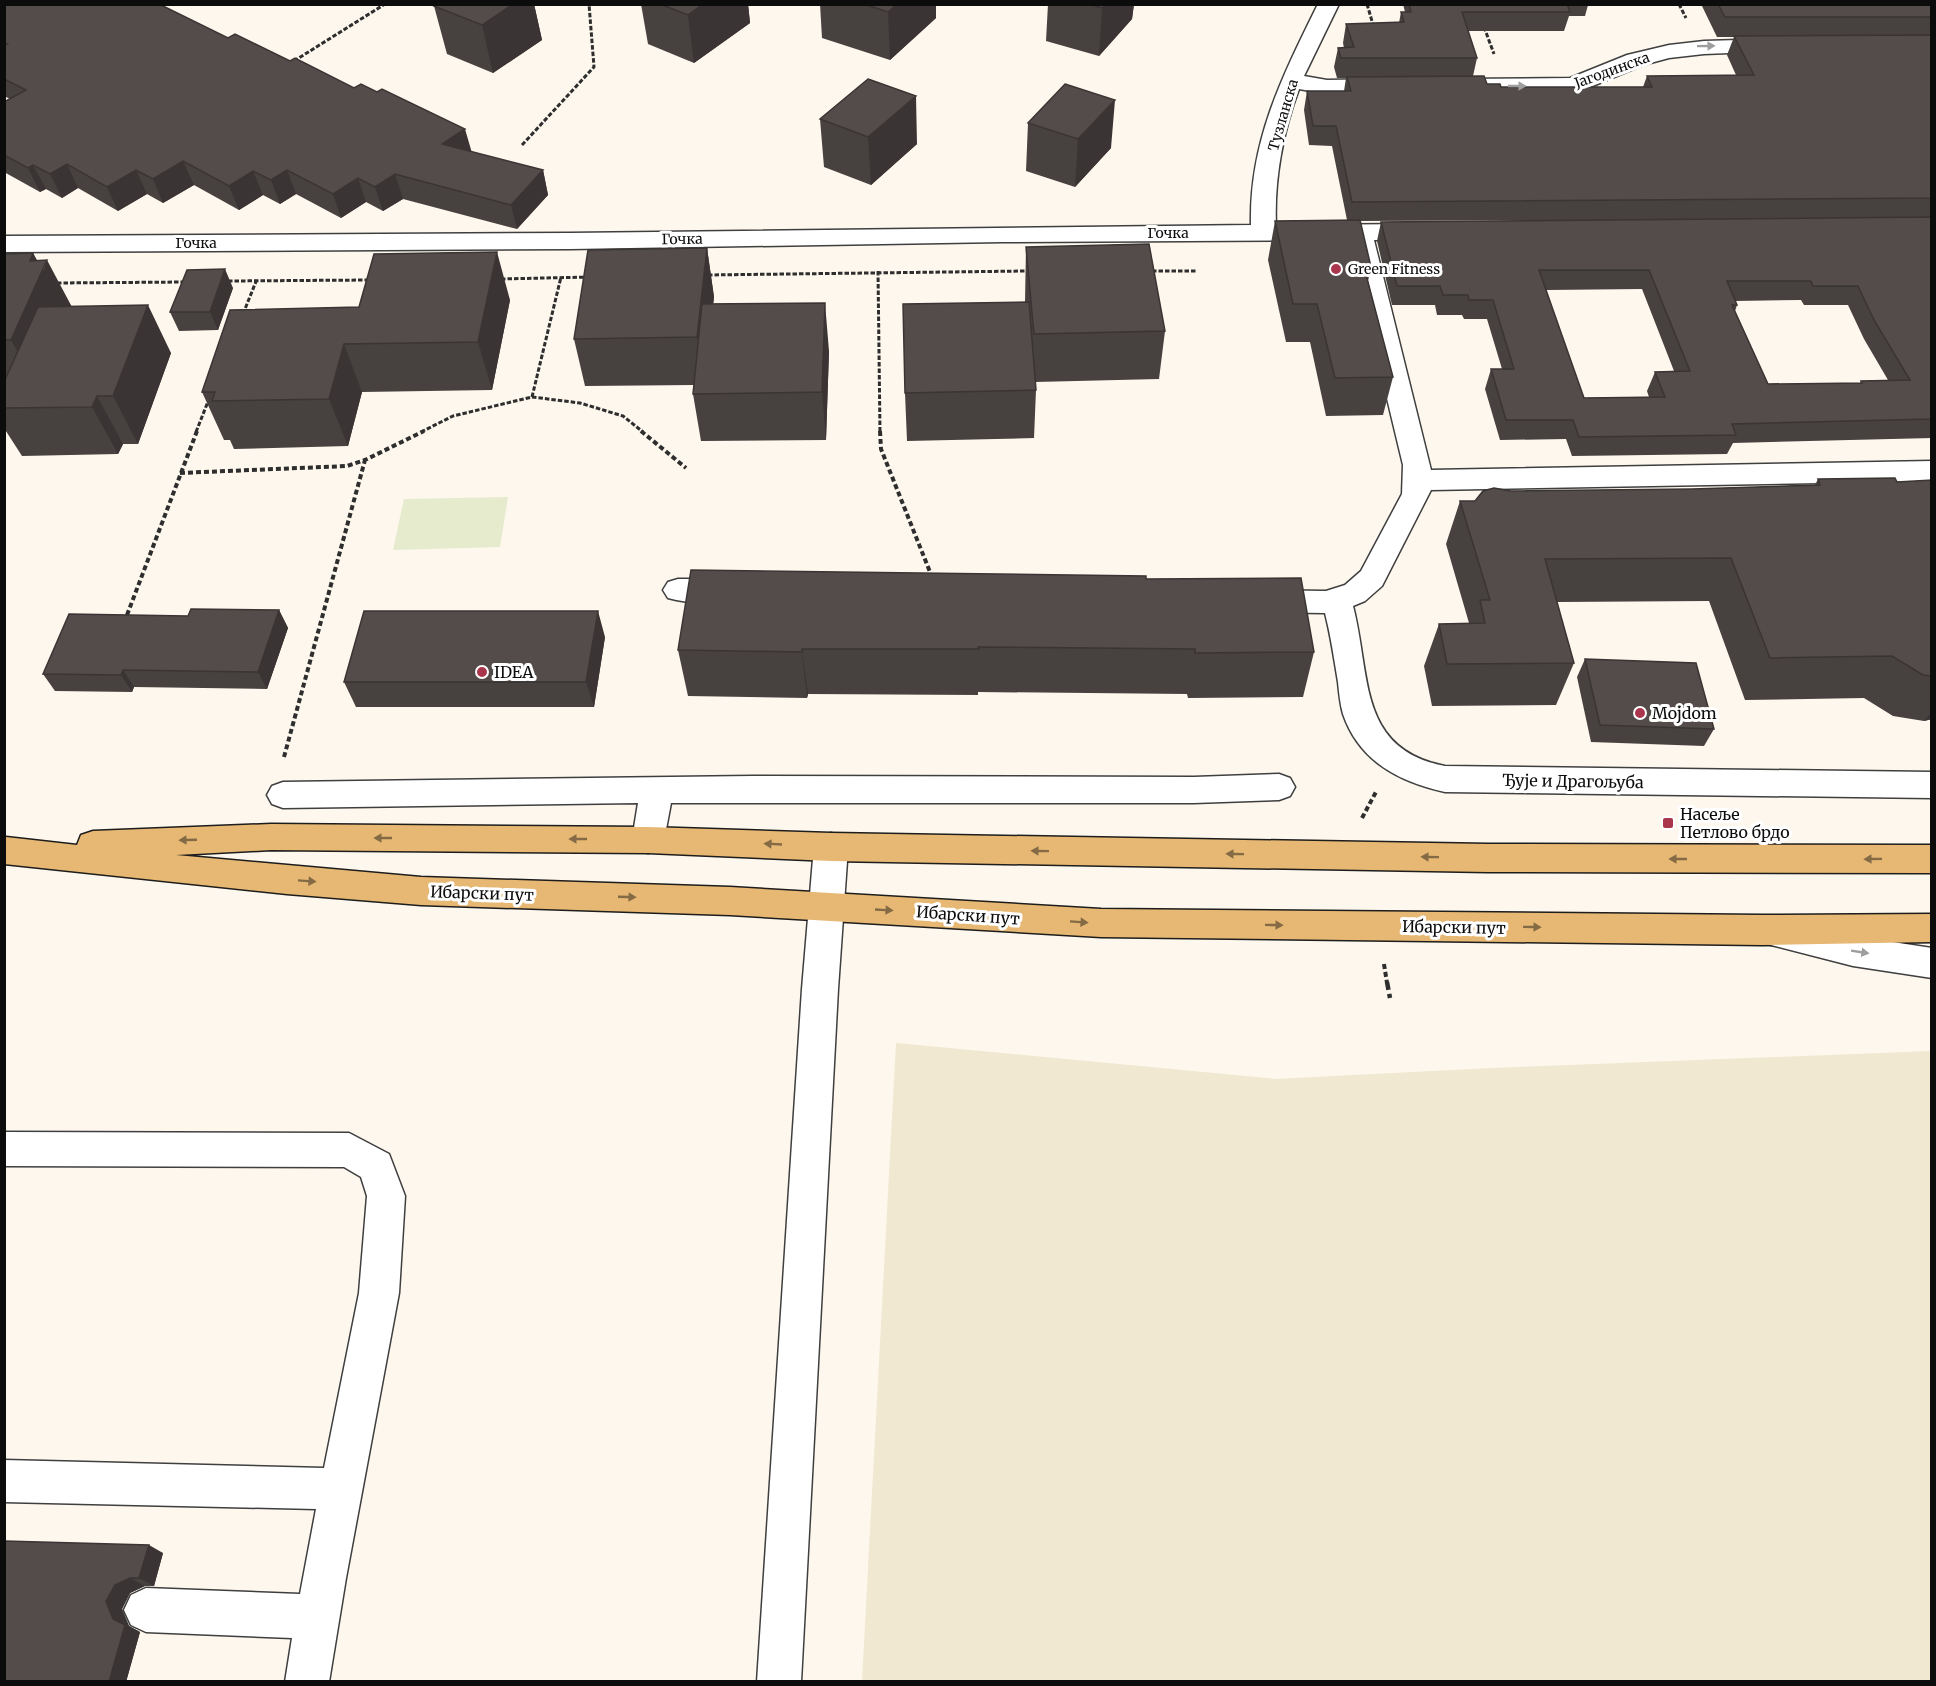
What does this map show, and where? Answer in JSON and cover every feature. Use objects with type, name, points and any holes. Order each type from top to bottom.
[{"type":"main road","name":"Ибарски пут","points":[[5,851],[271,837],[648,840],[831,847],[1488,858],[1932,859]]},
{"type":"main road","name":"Ибарски пут","points":[[5,851],[421,891],[698,900],[1101,923],[1762,930],[1932,928]]},
{"type":"street","name":"Тузланска","points":[[1264,233],[1269,162],[1291,81],[1329,4]]},
{"type":"street","name":"Јагодинска","points":[[1437,86],[1558,86],[1582,83],[1633,60],[1689,47],[1800,45]]},
{"type":"street","points":[[1291,81],[1327,87],[1414,86]]},
{"type":"street","name":"Гочка","points":[[4,244],[570,241],[1453,231]]},
{"type":"street","points":[[1233,600],[1316,603],[1337,601],[1355,593],[1372,578],[1412,504],[1418,480],[1412,445],[1360,233]]},
{"type":"street","points":[[1418,480],[1932,471]]},
{"type":"street","points":[[678,590],[760,590]]},
{"type":"street","name":"Ђује и Драгољуба","points":[[1337,601],[1345,632],[1358,713],[1371,738],[1394,761],[1410,771],[1444,779],[1932,785]]},
{"type":"street","points":[[283,795],[657,791],[1194,790],[1279,787]]},
{"type":"street","points":[[648,840],[657,791]]},
{"type":"street","points":[[779,1682],[831,847]]},
{"type":"street","points":[[1762,930],[1853,951],[1932,963]]},
{"type":"street","points":[[4,1149],[349,1150],[376,1166],[386,1196],[379,1293],[307,1682]]},
{"type":"street","points":[[4,1481],[341,1489]]},
{"type":"street","points":[[146,1610],[318,1617]]},
{"type":"path","points":[[294,61],[385,4]]},
{"type":"path","points":[[522,145],[594,67],[589,4]]},
{"type":"path","points":[[1367,4],[1391,86]]},
{"type":"path","points":[[1483,25],[1506,86]]},
{"type":"path","points":[[878,236],[878,392],[881,449],[933,578]]},
{"type":"path","points":[[532,397],[570,241]]},
{"type":"path","points":[[239,324],[272,242]]},
{"type":"path","points":[[1150,271],[1196,270]]},
{"type":"path","points":[[698,275],[1034,271]]},
{"type":"path","points":[[491,279],[595,277]]},
{"type":"path","points":[[221,281],[375,280]]},
{"type":"path","points":[[48,283],[198,281]]},
{"type":"path","points":[[180,473],[347,466],[453,416],[532,397],[580,403],[623,416],[686,468]]},
{"type":"path","points":[[127,615],[210,398]]},
{"type":"path","points":[[283,762],[365,459]]},
{"type":"path","points":[[1363,826],[1362,819],[1394,761]]},
{"type":"path","points":[[1383,956],[1390,998]]},
{"type":"shaded area","points":[[896,1043],[1276,1079],[1491,1068],[1931,1051],[1931,1681],[862,1681]]},
{"type":"green space","points":[[508,497],[500,547],[393,550],[404,499]]},
{"type":"building","points":[[4,4],[159,4],[228,38],[235,34],[290,61],[295,58],[354,88],[361,84],[377,92],[382,89],[465,129],[442,144],[543,170],[511,205],[395,174],[375,187],[358,178],[333,194],[287,170],[271,180],[253,171],[229,186],[183,161],[153,179],[136,170],[107,187],[67,164],[50,174],[33,165],[28,168],[4,155],[4,102],[26,90],[4,79],[4,45],[7,44],[4,43]]},
{"type":"building","points":[[437,4],[513,4],[482,25],[434,6]]},
{"type":"building","points":[[660,4],[703,4],[688,15]]},
{"type":"building","points":[[864,4],[897,4],[888,12]]},
{"type":"building","points":[[1088,4],[1106,4],[1102,8]]},
{"type":"building","points":[[1409,4],[1567,4],[1570,12],[1462,12],[1477,58],[1341,58],[1338,48],[1354,47],[1346,24],[1404,22],[1401,12],[1411,12]]},
{"type":"building","points":[[1718,4],[1932,4],[1932,17],[1725,17]]},
{"type":"building","points":[[1932,35],[1932,198],[1352,202],[1336,126],[1313,126],[1307,91],[1351,91],[1347,77],[1484,76],[1487,84],[1500,84],[1501,87],[1652,87],[1647,76],[1754,75],[1734,36]]},
{"type":"building","points":[[868,79],[916,96],[868,137],[820,119]]},
{"type":"building","points":[[1065,84],[1115,100],[1078,139],[1028,123]]},
{"type":"building","points":[[1932,217],[1932,419],[1732,424],[1736,435],[1579,437],[1573,420],[1506,420],[1491,369],[1514,369],[1493,300],[1469,300],[1468,295],[1443,295],[1440,286],[1397,286],[1381,222]],"holes":[[[1539,270],[1649,270],[1690,371],[1655,372],[1665,397],[1584,398]],[[1727,281],[1811,281],[1813,286],[1858,286],[1874,320],[1910,380],[1768,384],[1732,305],[1737,305]]]},
{"type":"building","points":[[1360,220],[1371,267],[1364,267],[1393,377],[1335,378],[1317,304],[1293,304],[1275,221]]},
{"type":"building","points":[[1149,244],[1165,331],[1034,334],[1026,247]]},
{"type":"building","points":[[707,248],[697,337],[574,339],[588,250]]},
{"type":"building","points":[[497,252],[478,342],[344,344],[329,399],[212,401],[215,392],[202,392],[230,310],[359,307],[374,254]]},
{"type":"building","points":[[33,253],[30,261],[47,260],[11,340],[4,340],[4,254]]},
{"type":"building","points":[[225,269],[210,312],[170,312],[187,270]]},
{"type":"building","points":[[1029,302],[1036,390],[905,393],[903,304]]},
{"type":"building","points":[[825,303],[822,392],[693,394],[702,304]]},
{"type":"building","points":[[148,305],[113,396],[97,396],[92,407],[4,408],[4,382],[38,307]]},
{"type":"building","points":[[1895,478],[1897,482],[1932,480],[1932,676],[1923,675],[1892,656],[1770,658],[1731,558],[1545,559],[1574,663],[1447,664],[1439,624],[1485,623],[1480,600],[1490,600],[1460,501],[1475,501],[1483,491],[1494,488],[1511,491],[1820,485],[1818,479]]},
{"type":"building","points":[[691,570],[1146,576],[1146,579],[1301,578],[1314,652],[1195,653],[1195,649],[978,647],[979,649],[802,649],[802,652],[678,650]]},
{"type":"building","points":[[191,609],[279,610],[258,672],[123,670],[121,675],[43,674],[69,614],[188,616]]},
{"type":"building","points":[[364,611],[598,611],[586,682],[344,682]]},
{"type":"building","name":"Mojdom","points":[[1585,659],[1696,663],[1714,729],[1600,725]]},
{"type":"building","points":[[4,1541],[149,1545],[139,1578],[130,1578],[115,1585],[106,1601],[113,1619],[125,1625],[109,1682],[4,1682]]},
{"type":"place","name":"Green Fitness","points":[[1336,269]]},
{"type":"place","name":"IDEA","points":[[482,672]]},
{"type":"place","name":"Mojdom","points":[[1640,713]]},
{"type":"place","name":"Насеље Петлово брдо","points":[[1668,823]]}]
